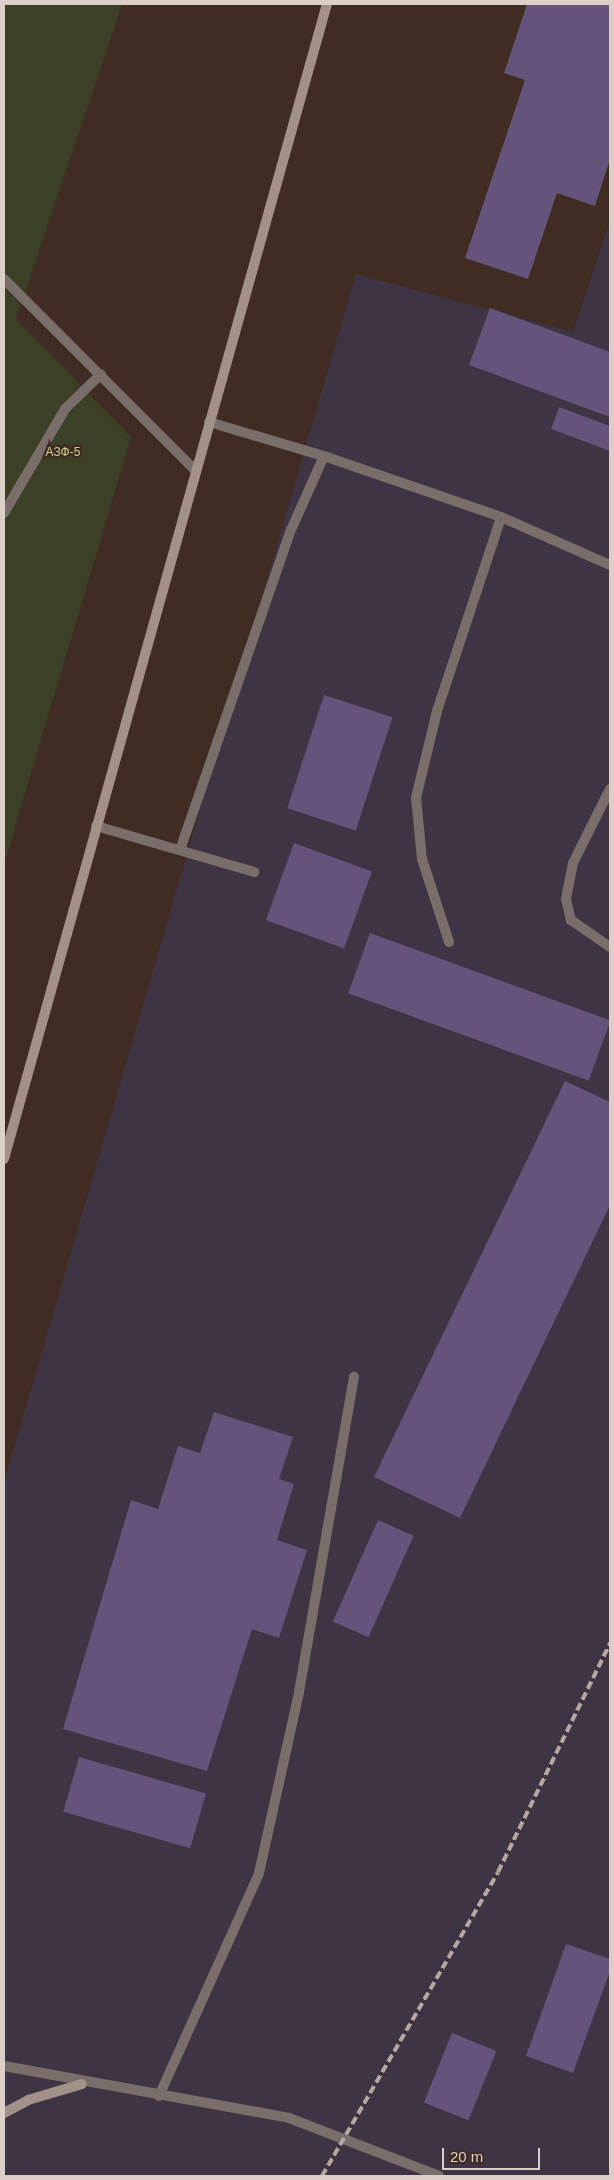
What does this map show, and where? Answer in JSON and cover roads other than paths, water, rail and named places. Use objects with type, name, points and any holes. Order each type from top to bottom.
[{"type":"street","points":[[4,1159],[195,470],[327,4]]},
{"type":"street","points":[[4,279],[195,470]]},
{"type":"street","points":[[4,513],[65,409],[101,374]]},
{"type":"street","points":[[209,422],[324,456],[501,517],[610,565]]},
{"type":"street","points":[[180,850],[291,530],[324,456]]},
{"type":"street","points":[[449,942],[422,859],[416,798],[437,711],[501,517]]},
{"type":"street","points":[[610,789],[573,863],[566,899],[571,920],[610,947]]},
{"type":"street","points":[[96,826],[254,872]]},
{"type":"street","points":[[159,2096],[260,1873],[299,1692],[354,1377]]},
{"type":"street","points":[[4,2066],[82,2084],[289,2118],[439,2176]]},
{"type":"street","points":[[4,2113],[28,2100],[82,2084]]},
{"type":"railway","points":[[322,2176],[498,1872],[610,1643]]},
{"type":"park label","name":"АЗФ-5","points":[[63,453]]}]
